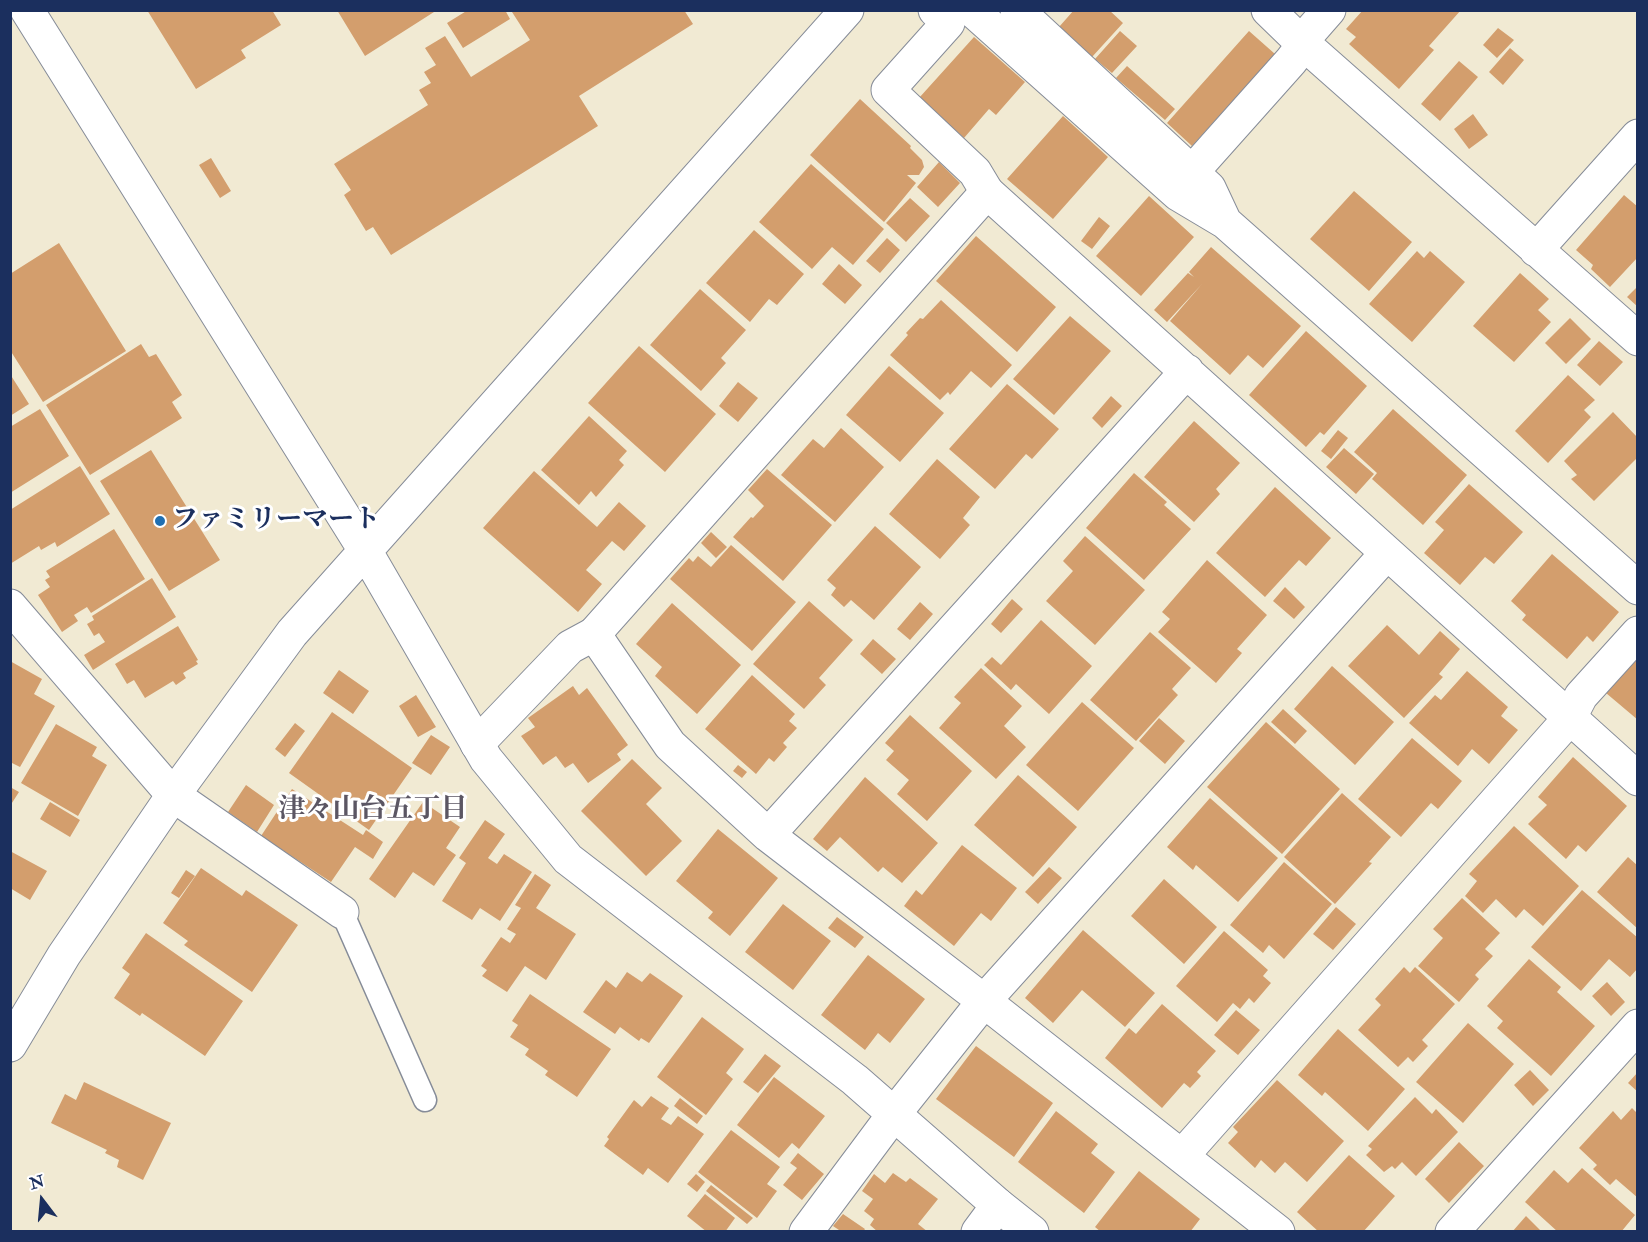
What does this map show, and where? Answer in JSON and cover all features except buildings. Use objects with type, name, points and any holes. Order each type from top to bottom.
[{"type":"street","points":[[27,10],[366,552],[486,759],[568,859],[855,1080],[1032,1232]]},
{"type":"street","points":[[10,1045],[64,955],[173,795],[292,633],[848,10]]},
{"type":"street","points":[[934,10],[948,23],[888,90],[975,172],[987,192],[1638,779]]},
{"type":"street","points":[[972,10],[1178,194],[1225,222],[1638,588]]},
{"type":"street","points":[[1017,10],[1209,188],[1225,222]]},
{"type":"street","points":[[1268,10],[1638,339]]},
{"type":"street","points":[[1192,172],[1292,61],[1329,10]]},
{"type":"street","points":[[1536,250],[1638,136]]},
{"type":"street","points":[[477,744],[570,647],[594,634],[987,192]]},
{"type":"street","points":[[768,835],[1187,371]]},
{"type":"street","points":[[806,1232],[894,1114],[984,1001],[1387,553]]},
{"type":"street","points":[[10,606],[173,795],[342,912]]},
{"type":"street","points":[[1182,1156],[1569,719],[1581,696],[1638,633]]},
{"type":"street","points":[[594,634],[670,745],[768,835],[1278,1232]]},
{"type":"street","points":[[1452,1232],[1638,1026]]},
{"type":"street","points":[[978,1232],[998,1205]]},
{"type":"lane","points":[[342,912],[425,1100]]},
{"type":"place","name":"ファミリーマート","points":[[160,521]]},
{"type":"district","name":"津々山台五丁目","points":[[373,811]]}]
